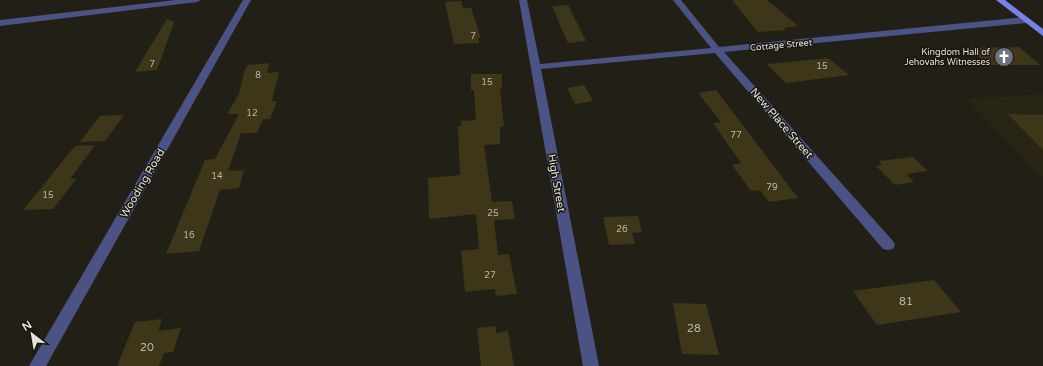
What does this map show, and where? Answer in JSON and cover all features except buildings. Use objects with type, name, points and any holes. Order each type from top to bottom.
[{"type":"main road","points":[[1000,0],[1043,33]]},
{"type":"street","points":[[0,23],[159,2],[197,0]]},
{"type":"street","name":"Wooding Road","points":[[37,366],[247,0]]},
{"type":"street","name":"High Street","points":[[523,0],[591,366]]},
{"type":"street","name":"New Place Street","points":[[677,0],[718,51],[888,245]]},
{"type":"street","name":"Cottage Street","points":[[536,67],[718,51],[1026,20]]},
{"type":"shaded area","points":[[1043,94],[1043,178],[967,99]]},
{"type":"place","name":"Kingdom Hall of Jehovahs Witnesses","points":[[1004,57]]}]
